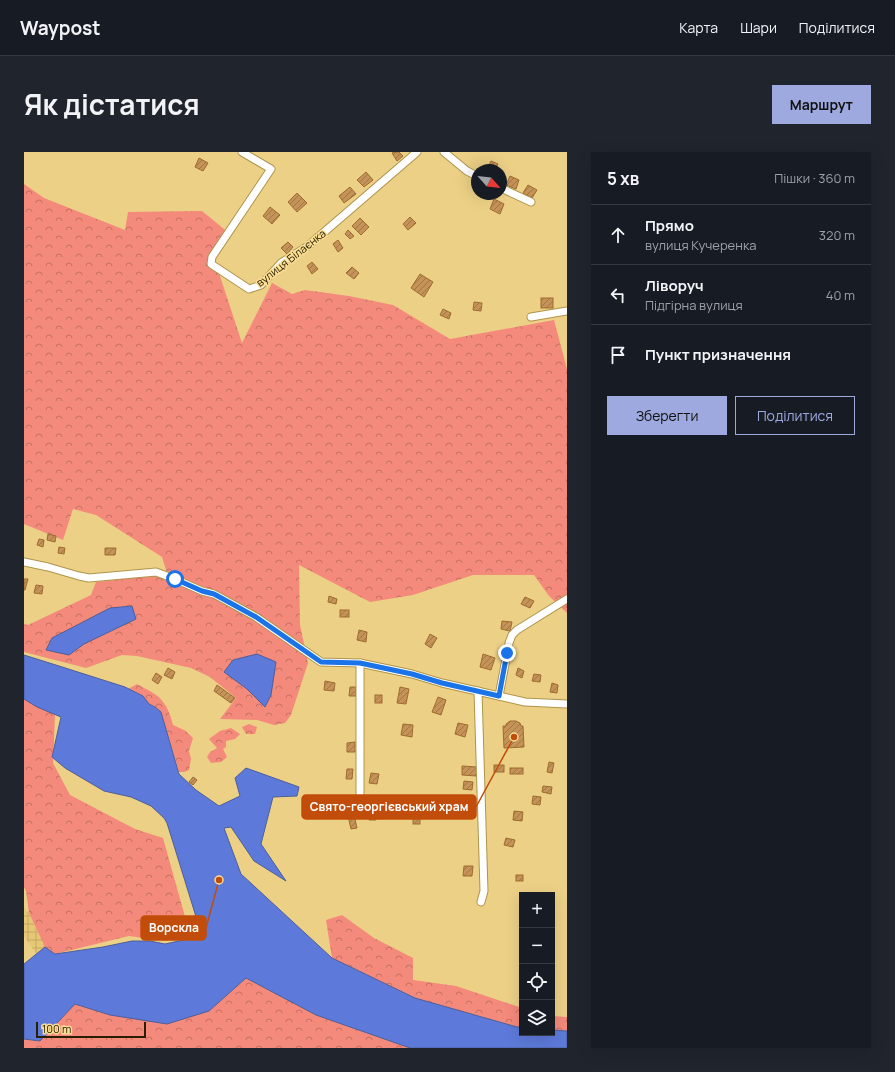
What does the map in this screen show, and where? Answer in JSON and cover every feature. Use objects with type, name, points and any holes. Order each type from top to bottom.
[{"type":"street","name":"вулиця Білаєнка","points":[[242,152],[272,169],[212,257],[211,264],[249,289],[261,284],[282,263],[308,246],[417,152]]},
{"type":"street","points":[[444,152],[471,173]]},
{"type":"street","points":[[507,191],[531,202]]},
{"type":"street","points":[[531,317],[567,311]]},
{"type":"street","points":[[24,562],[89,578],[156,572],[202,591],[214,594],[279,632],[321,662],[360,663],[526,702],[567,704]]},
{"type":"street","points":[[499,696],[512,635],[517,630],[567,599]]},
{"type":"street","points":[[360,663],[360,794]]},
{"type":"street","points":[[478,691],[484,892],[481,902]]},
{"type":"shaded area","points":[[24,908],[29,913],[45,947],[37,955],[24,936]]},
{"type":"green space","points":[[24,184],[44,198],[125,230],[128,212],[202,211],[230,234],[215,261],[242,343],[272,283],[292,294],[305,290],[349,296],[393,305],[450,339],[554,320],[567,369],[567,613],[549,596],[534,575],[473,575],[413,595],[370,602],[299,565],[300,625],[308,663],[291,715],[285,723],[274,725],[257,720],[220,719],[236,698],[210,677],[191,668],[137,656],[122,655],[86,668],[24,652],[24,624],[28,625],[91,595],[96,582],[167,573],[162,557],[96,515],[73,509],[63,540],[24,524]]},
{"type":"green space","points":[[137,684],[160,699],[168,710],[173,725],[186,731],[193,738],[189,751],[191,759],[189,770],[179,772],[161,712],[149,704],[143,696],[128,689]]},
{"type":"green space","points":[[24,698],[55,715],[53,763],[70,795],[135,829],[163,838],[189,931],[167,941],[129,936],[55,954],[45,947],[29,913],[26,891],[24,887]]},
{"type":"green space","points":[[249,724],[257,727],[255,734],[246,734],[242,727]]},
{"type":"green space","points":[[231,728],[240,734],[235,739],[226,741],[226,747],[223,749],[227,757],[221,762],[211,763],[207,757],[210,752],[217,748],[209,739],[220,731]]},
{"type":"green space","points":[[342,915],[374,938],[413,958],[413,980],[456,986],[519,1007],[519,1027],[415,998],[332,958],[326,920]]},
{"type":"green space","points":[[246,978],[316,1015],[410,1048],[24,1048],[24,1039],[40,1041],[75,1004],[110,1015],[209,1011]]},
{"type":"green space","points":[[555,1016],[567,1017],[567,1031],[555,1030]]},
{"type":"water","points":[[132,606],[136,619],[84,644],[69,655],[46,650],[52,638],[110,608]]},
{"type":"water","points":[[257,654],[276,662],[271,695],[265,707],[247,689],[224,672],[233,660]]},
{"type":"water","points":[[24,655],[125,687],[143,696],[149,704],[161,712],[179,774],[196,790],[219,806],[240,796],[235,778],[246,768],[299,787],[297,796],[273,797],[261,844],[286,881],[254,861],[231,827],[224,828],[241,874],[332,958],[415,998],[519,1027],[519,1036],[555,1036],[555,1030],[567,1031],[567,1048],[410,1048],[316,1015],[246,978],[209,1011],[167,1024],[110,1015],[75,1004],[40,1041],[24,1039],[24,964],[45,947],[55,954],[132,941],[150,941],[165,944],[202,936],[167,823],[164,818],[151,806],[131,797],[104,791],[65,768],[52,757],[61,717],[37,707],[24,699]]},
{"type":"building","points":[[399,152],[403,156],[397,161],[392,153]]},
{"type":"building","points":[[199,158],[208,163],[203,171],[195,167]]},
{"type":"building","points":[[491,161],[498,164],[490,164]]},
{"type":"building","points":[[366,172],[373,180],[364,187],[357,180]]},
{"type":"building","points":[[510,176],[519,180],[516,189],[507,185]]},
{"type":"building","points":[[528,185],[537,190],[532,198],[523,193]]},
{"type":"building","points":[[350,187],[356,194],[344,203],[339,196]]},
{"type":"building","points":[[297,193],[307,203],[297,212],[288,202]]},
{"type":"building","points":[[494,200],[504,204],[500,214],[490,209]]},
{"type":"building","points":[[270,207],[280,215],[272,224],[263,216]]},
{"type":"building","points":[[410,217],[416,223],[408,230],[403,224]]},
{"type":"building","points":[[360,218],[369,227],[361,235],[352,226]]},
{"type":"building","points":[[348,230],[354,236],[350,239],[345,234]]},
{"type":"building","points":[[338,240],[343,248],[338,252],[333,244]]},
{"type":"building","points":[[288,242],[293,247],[287,254],[281,248]]},
{"type":"building","points":[[312,262],[318,269],[312,274],[307,266]]},
{"type":"building","points":[[352,267],[359,273],[354,279],[346,273]]},
{"type":"building","points":[[420,274],[433,282],[424,297],[411,288]]},
{"type":"building","points":[[541,298],[553,298],[553,308],[541,308]]},
{"type":"building","points":[[474,302],[482,303],[481,311],[473,310]]},
{"type":"building","points":[[443,309],[451,313],[449,319],[440,315]]},
{"type":"building","points":[[48,534],[56,536],[55,542],[47,540]]},
{"type":"building","points":[[39,539],[44,540],[43,547],[37,545]]},
{"type":"building","points":[[59,547],[65,548],[64,554],[58,553]]},
{"type":"building","points":[[105,548],[116,548],[115,555],[105,555]]},
{"type":"building","points":[[24,579],[28,579],[25,590],[24,590]]},
{"type":"building","points":[[36,585],[43,586],[42,594],[34,593]]},
{"type":"building","points":[[329,596],[337,599],[336,604],[328,602]]},
{"type":"building","points":[[525,597],[534,601],[530,608],[521,604]]},
{"type":"building","points":[[340,610],[349,610],[349,617],[340,617]]},
{"type":"building","points":[[502,621],[512,622],[510,631],[501,629]]},
{"type":"building","points":[[359,630],[367,632],[366,642],[357,640]]},
{"type":"building","points":[[430,634],[437,638],[431,648],[425,644]]},
{"type":"building","points":[[483,654],[495,658],[491,670],[480,667]]},
{"type":"building","points":[[168,668],[175,672],[172,679],[164,675]]},
{"type":"building","points":[[518,668],[524,671],[522,678],[516,675]]},
{"type":"building","points":[[156,673],[162,677],[158,684],[152,680]]},
{"type":"building","points":[[534,674],[541,675],[540,682],[532,681]]},
{"type":"building","points":[[325,681],[335,683],[334,691],[324,690]]},
{"type":"building","points":[[552,683],[558,685],[557,693],[550,692]]},
{"type":"building","points":[[217,685],[235,698],[231,703],[214,691]]},
{"type":"building","points":[[350,687],[356,687],[356,696],[349,696]]},
{"type":"building","points":[[400,687],[409,689],[406,704],[397,703]]},
{"type":"building","points":[[375,695],[382,695],[382,703],[375,703]]},
{"type":"building","points":[[438,697],[446,700],[441,715],[432,712]]},
{"type":"building","points":[[510,721],[516,721],[523,726],[524,747],[504,748],[503,726],[506,726],[506,724]]},
{"type":"building","points":[[458,723],[468,725],[465,737],[455,734]]},
{"type":"building","points":[[403,724],[413,725],[412,737],[401,735]]},
{"type":"building","points":[[355,742],[355,752],[347,752],[347,743]]},
{"type":"building","points":[[549,762],[554,763],[552,773],[547,772]]},
{"type":"building","points":[[494,765],[504,765],[504,772],[494,772]]},
{"type":"building","points":[[462,766],[477,767],[477,776],[462,775]]},
{"type":"building","points":[[510,768],[523,768],[523,774],[510,774]]},
{"type":"building","points":[[347,769],[353,769],[352,779],[346,779]]},
{"type":"building","points":[[371,773],[379,774],[377,784],[369,783]]},
{"type":"building","points":[[193,777],[197,780],[193,785],[189,782]]},
{"type":"building","points":[[464,781],[473,782],[472,790],[463,789]]},
{"type":"building","points":[[543,786],[552,787],[551,794],[542,792]]},
{"type":"building","points":[[533,796],[541,797],[540,805],[532,804]]},
{"type":"building","points":[[376,811],[376,820],[369,820],[369,812]]},
{"type":"building","points":[[514,811],[523,812],[522,821],[513,820]]},
{"type":"building","points":[[354,815],[357,828],[351,829],[348,816]]},
{"type":"building","points":[[413,818],[420,818],[420,824],[413,824]]},
{"type":"building","points":[[506,838],[515,840],[513,847],[504,845]]},
{"type":"building","points":[[464,866],[473,866],[472,876],[463,876]]},
{"type":"building","points":[[516,875],[523,875],[523,881],[516,881]]},
{"type":"place","name":"Свято-георгієвський храм","points":[[514,737]]},
{"type":"place","name":"Ворскла","points":[[219,880]]},
{"type":"route","points":[[175,579],[202,591],[214,594],[256,617],[321,662],[360,663],[412,674],[442,683],[499,696],[507,653]]}]
